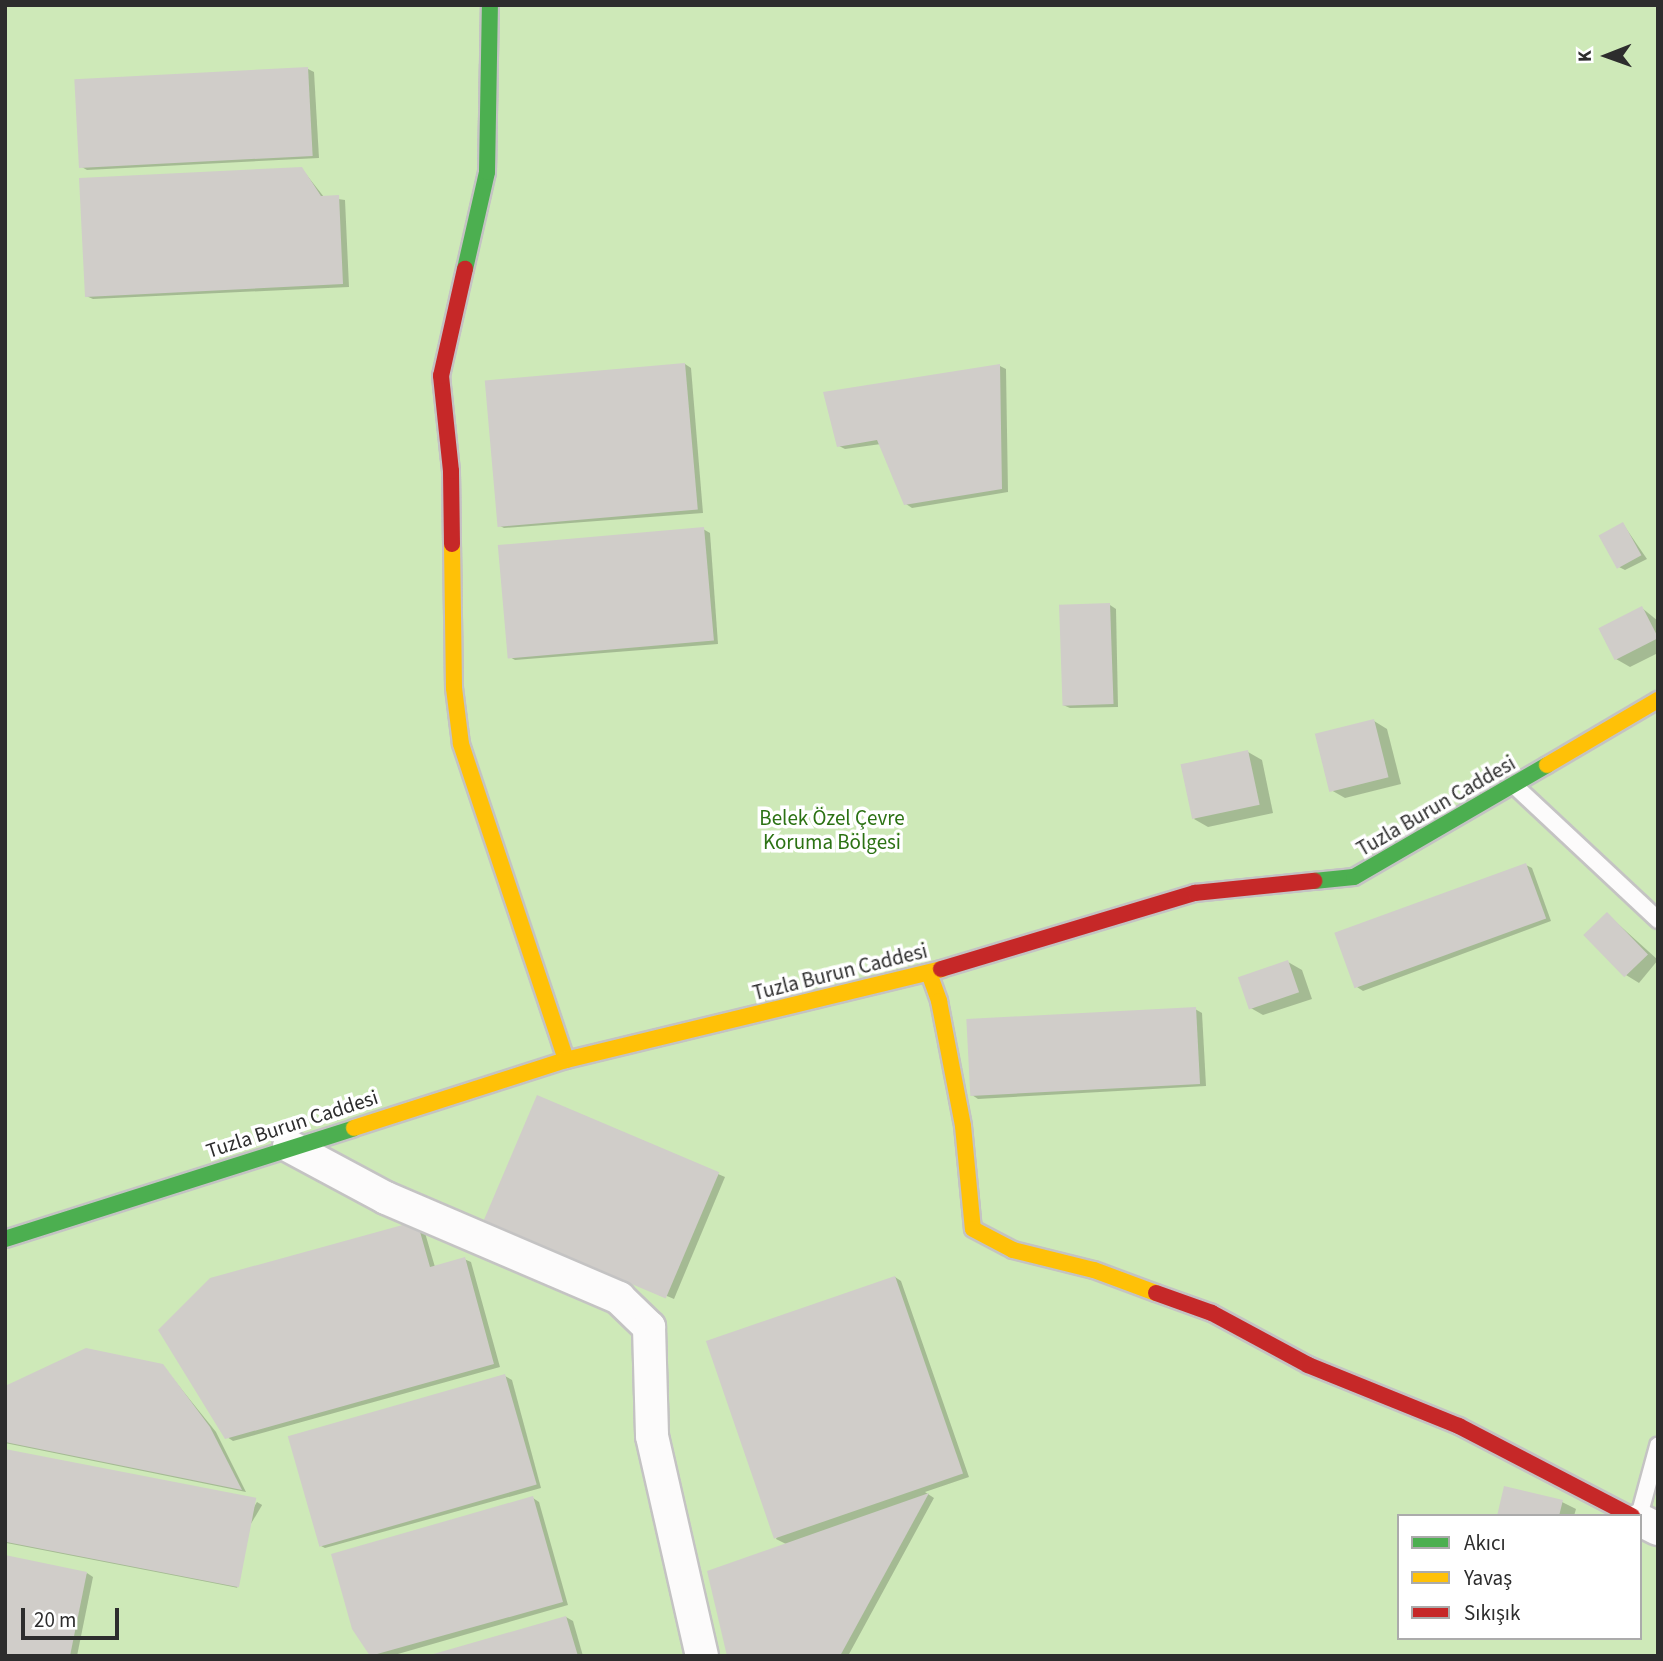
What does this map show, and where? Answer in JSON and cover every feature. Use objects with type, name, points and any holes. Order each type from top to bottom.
[{"type":"street","points":[[490,5],[491,124],[487,172],[441,376],[452,471],[454,688],[461,744],[566,1060]]},
{"type":"street","name":"Tuzla Burun Caddesi","points":[[5,1239],[289,1146],[566,1060],[929,973],[1195,892],[1354,877],[1515,786],[1658,700]]},
{"type":"street","points":[[929,973],[939,1001],[963,1126],[972,1228],[1013,1250],[1094,1270],[1212,1312],[1308,1365],[1459,1426],[1628,1514]]},
{"type":"street","points":[[289,1146],[386,1198],[619,1298],[649,1327],[652,1436],[702,1656]]},
{"type":"street","points":[[1642,1520],[1658,1529]]},
{"type":"lane","points":[[1515,786],[1658,920]]},
{"type":"lane","points":[[1640,1514],[1658,1446]]},
{"type":"green space","name":"Belek Özel Çevre Koruma Bölgesi","points":[[5,5],[1658,5],[1658,1656],[5,1656]]},
{"type":"building","points":[[308,67],[313,156],[79,168],[74,79]]},
{"type":"building","points":[[302,167],[321,196],[339,195],[343,284],[85,297],[79,178]]},
{"type":"building","points":[[685,363],[698,509],[498,527],[485,381]]},
{"type":"building","points":[[1000,364],[1002,489],[904,505],[877,440],[837,447],[823,392]]},
{"type":"building","points":[[1623,522],[1641,555],[1617,569],[1599,536]]},
{"type":"building","points":[[704,527],[714,641],[508,659],[498,545]]},
{"type":"building","points":[[1110,603],[1114,704],[1063,706],[1059,605]]},
{"type":"building","points":[[1642,606],[1658,638],[1615,660],[1598,628]]},
{"type":"building","points":[[1374,719],[1389,777],[1329,792],[1315,734]]},
{"type":"building","points":[[1248,750],[1260,805],[1192,819],[1181,764]]},
{"type":"building","points":[[1526,863],[1546,918],[1354,988],[1334,933]]},
{"type":"building","points":[[1607,912],[1648,954],[1624,977],[1583,935]]},
{"type":"building","points":[[1288,960],[1299,992],[1249,1009],[1238,977]]},
{"type":"building","points":[[1196,1007],[1200,1084],[970,1096],[966,1019]]},
{"type":"building","points":[[537,1095],[719,1172],[666,1298],[483,1221]]},
{"type":"building","points":[[417,1221],[430,1267],[465,1257],[494,1364],[225,1439],[158,1330],[210,1278]]},
{"type":"building","points":[[895,1276],[963,1474],[774,1539],[706,1341]]},
{"type":"building","points":[[86,1348],[163,1364],[210,1427],[242,1490],[5,1442],[5,1386]]},
{"type":"building","points":[[505,1374],[537,1485],[319,1547],[288,1436]]},
{"type":"building","points":[[5,1449],[256,1498],[239,1587],[5,1542]]},
{"type":"building","points":[[1504,1486],[1563,1500],[1560,1514],[1497,1514]]},
{"type":"building","points":[[929,1493],[840,1656],[727,1656],[707,1571]]},
{"type":"building","points":[[533,1496],[563,1602],[370,1656],[352,1629],[331,1554]]},
{"type":"building","points":[[5,1555],[87,1572],[70,1656],[5,1656]]},
{"type":"building","points":[[566,1616],[578,1656],[430,1656],[430,1655]]},
{"type":"traffic: fast","points":[[465,269],[487,172],[490,5]]},
{"type":"traffic: fast","points":[[1314,881],[1354,877],[1547,765]]},
{"type":"traffic: fast","points":[[5,1239],[354,1128]]},
{"type":"traffic: slow","points":[[452,544],[454,688],[461,744],[566,1060]]},
{"type":"traffic: slow","points":[[1547,765],[1658,700]]},
{"type":"traffic: slow","points":[[354,1128],[566,1060],[941,969]]},
{"type":"traffic: slow","points":[[929,973],[939,1001],[963,1126],[973,1229],[1013,1250],[1094,1270],[1156,1293]]},
{"type":"traffic: jam","points":[[452,544],[451,471],[441,376],[465,269]]},
{"type":"traffic: jam","points":[[941,969],[1195,893],[1314,881]]},
{"type":"traffic: jam","points":[[1156,1293],[1212,1313],[1308,1365],[1459,1426],[1628,1514]]}]
